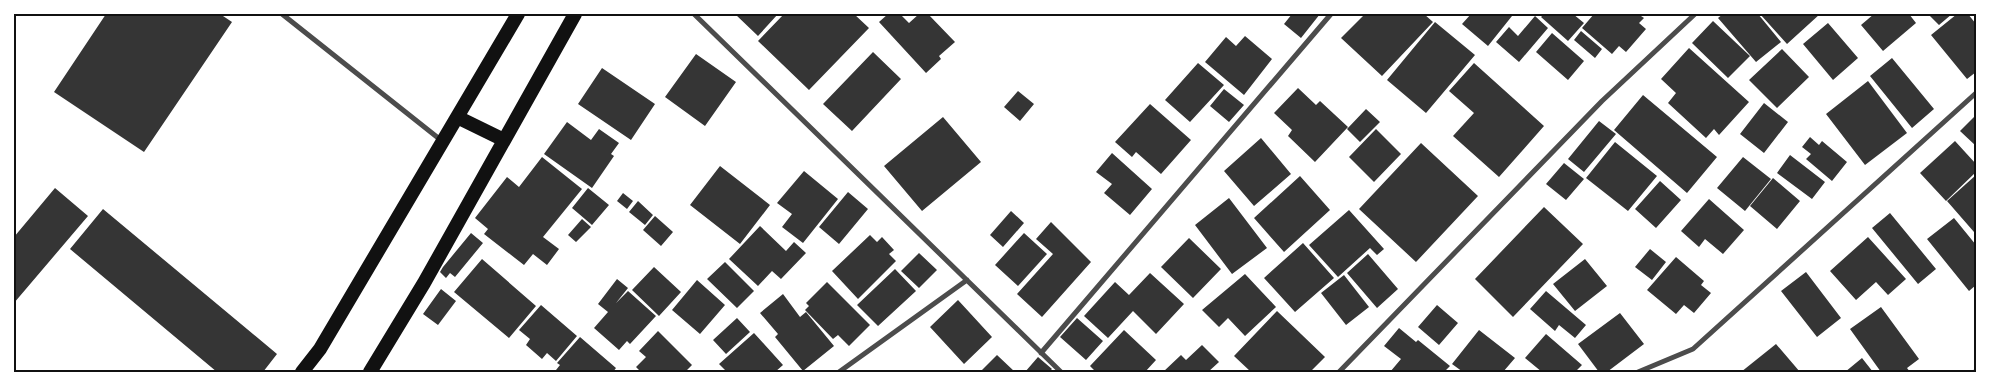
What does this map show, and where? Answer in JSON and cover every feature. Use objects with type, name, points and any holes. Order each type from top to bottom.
[{"type":"highway","points":[[302,372],[320,348],[518,14]]},
{"type":"highway","points":[[370,372],[424,283],[575,14]]},
{"type":"highway","points":[[457,116],[504,140]]},
{"type":"street","points":[[282,14],[442,141]]},
{"type":"street","points":[[694,14],[1061,372]]},
{"type":"street","points":[[1041,353],[1331,14]]},
{"type":"street","points":[[1339,372],[1602,101],[1695,14]]},
{"type":"street","points":[[1638,372],[1692,349],[1976,93]]},
{"type":"street","points":[[839,372],[967,280]]},
{"type":"building","points":[[106,14],[220,14],[232,22],[144,152],[54,92]]},
{"type":"building","points":[[735,14],[778,14],[758,36]]},
{"type":"building","points":[[784,14],[854,14],[869,28],[809,90],[758,41]]},
{"type":"building","points":[[888,14],[900,14],[909,23],[919,14],[928,14],[955,42],[939,56],[941,59],[926,73],[879,22]]},
{"type":"building","points":[[1292,14],[1320,14],[1301,38],[1284,24]]},
{"type":"building","points":[[1365,14],[1424,14],[1433,22],[1382,76],[1341,38]]},
{"type":"building","points":[[1471,14],[1510,14],[1512,16],[1488,46],[1462,24]]},
{"type":"building","points":[[1544,14],[1573,14],[1584,23],[1568,41],[1541,17]]},
{"type":"building","points":[[1594,14],[1638,14],[1644,18],[1639,23],[1646,29],[1626,52],[1619,46],[1612,54],[1582,28]]},
{"type":"building","points":[[1723,14],[1758,14],[1781,42],[1756,62],[1718,18]]},
{"type":"building","points":[[1760,14],[1820,14],[1787,44]]},
{"type":"building","points":[[1874,14],[1909,14],[1916,23],[1883,51],[1861,25]]},
{"type":"building","points":[[1928,14],[1952,14],[1939,25]]},
{"type":"building","points":[[1957,14],[1968,14],[1976,24],[1976,72],[1967,79],[1931,35]]},
{"type":"building","points":[[1535,16],[1548,28],[1519,62],[1496,42],[1509,27],[1518,36]]},
{"type":"building","points":[[1713,21],[1750,56],[1728,78],[1692,43]]},
{"type":"building","points":[[1435,22],[1475,55],[1426,113],[1387,80]]},
{"type":"building","points":[[1828,23],[1858,58],[1833,80],[1803,44]]},
{"type":"building","points":[[1581,31],[1602,49],[1595,58],[1574,40]]},
{"type":"building","points":[[1552,33],[1584,61],[1568,80],[1536,52]]},
{"type":"building","points":[[1245,36],[1272,59],[1244,95],[1205,62],[1226,37],[1236,46]]},
{"type":"building","points":[[1689,48],[1749,102],[1719,135],[1714,129],[1706,138],[1668,103],[1676,93],[1661,79]]},
{"type":"building","points":[[1782,49],[1809,77],[1777,108],[1749,80]]},
{"type":"building","points":[[873,52],[901,79],[852,131],[823,104]]},
{"type":"building","points":[[696,54],[736,82],[705,126],[665,97]]},
{"type":"building","points":[[1892,58],[1934,109],[1912,128],[1870,76]]},
{"type":"building","points":[[1198,63],[1224,85],[1190,122],[1165,100]]},
{"type":"building","points":[[1474,63],[1544,126],[1499,177],[1453,136],[1474,113],[1449,91]]},
{"type":"building","points":[[602,68],[655,104],[631,140],[578,104]]},
{"type":"building","points":[[1868,81],[1907,133],[1865,165],[1826,114]]},
{"type":"building","points":[[1298,88],[1316,105],[1320,101],[1348,127],[1315,162],[1288,136],[1292,130],[1274,113]]},
{"type":"building","points":[[1224,89],[1244,105],[1229,122],[1210,106]]},
{"type":"building","points":[[1018,91],[1034,104],[1020,121],[1004,107]]},
{"type":"building","points":[[1643,95],[1717,157],[1687,193],[1614,130]]},
{"type":"building","points":[[1764,103],[1788,122],[1764,153],[1740,134]]},
{"type":"building","points":[[1150,104],[1191,140],[1161,174],[1136,152],[1132,157],[1115,142]]},
{"type":"building","points":[[1366,109],[1380,122],[1360,142],[1347,129]]},
{"type":"building","points":[[1976,115],[1976,146],[1960,131]]},
{"type":"building","points":[[943,117],[981,162],[922,211],[884,166]]},
{"type":"building","points":[[1599,121],[1616,134],[1584,172],[1568,159]]},
{"type":"building","points":[[567,122],[591,140],[599,129],[619,143],[611,154],[614,156],[592,188],[544,154]]},
{"type":"building","points":[[1376,129],[1401,154],[1374,182],[1349,157]]},
{"type":"building","points":[[1810,137],[1819,145],[1822,141],[1847,162],[1832,181],[1806,159],[1811,154],[1802,147]]},
{"type":"building","points":[[1261,138],[1291,174],[1254,206],[1224,171]]},
{"type":"building","points":[[1955,141],[1976,164],[1976,172],[1946,201],[1920,173]]},
{"type":"building","points":[[1615,142],[1657,176],[1628,211],[1586,178]]},
{"type":"building","points":[[1421,143],[1478,196],[1416,262],[1359,209]]},
{"type":"building","points":[[1112,153],[1152,189],[1130,215],[1104,193],[1112,184],[1096,172]]},
{"type":"building","points":[[1790,155],[1825,182],[1812,199],[1777,173]]},
{"type":"building","points":[[542,157],[582,189],[543,237],[559,249],[547,265],[533,254],[524,265],[484,234],[488,229],[475,218],[507,177],[519,187]]},
{"type":"building","points":[[1743,157],[1771,179],[1745,211],[1717,188]]},
{"type":"building","points":[[1564,163],[1584,179],[1566,200],[1546,184]]},
{"type":"building","points":[[720,166],[770,205],[740,244],[690,205]]},
{"type":"building","points":[[804,171],[838,199],[803,243],[782,227],[792,214],[777,203]]},
{"type":"building","points":[[1976,175],[1976,230],[1974,232],[1947,201]]},
{"type":"building","points":[[1300,176],[1330,210],[1284,252],[1254,218]]},
{"type":"building","points":[[1773,178],[1800,201],[1777,229],[1750,206]]},
{"type":"building","points":[[1660,181],[1681,200],[1656,228],[1635,209]]},
{"type":"building","points":[[55,188],[88,216],[14,303],[14,237]]},
{"type":"building","points":[[588,188],[609,205],[592,225],[572,208]]},
{"type":"building","points":[[848,192],[868,209],[839,244],[819,227]]},
{"type":"building","points":[[623,193],[633,201],[627,209],[617,201]]},
{"type":"building","points":[[1229,198],[1267,248],[1232,274],[1195,225]]},
{"type":"building","points":[[1709,199],[1744,230],[1723,254],[1705,239],[1699,247],[1681,231]]},
{"type":"building","points":[[638,201],[653,215],[645,225],[629,212]]},
{"type":"building","points":[[1544,207],[1583,244],[1513,317],[1475,279]]},
{"type":"building","points":[[103,209],[277,354],[263,372],[217,372],[70,249]]},
{"type":"building","points":[[1349,210],[1384,249],[1377,255],[1370,248],[1338,277],[1309,245]]},
{"type":"building","points":[[1011,211],[1024,223],[1003,247],[990,235]]},
{"type":"building","points":[[1890,213],[1936,269],[1918,284],[1872,228]]},
{"type":"building","points":[[655,216],[673,232],[661,246],[643,230]]},
{"type":"building","points":[[1954,218],[1976,245],[1976,285],[1969,291],[1927,239]]},
{"type":"building","points":[[582,219],[591,227],[576,242],[568,235]]},
{"type":"building","points":[[1051,222],[1091,262],[1042,317],[1017,294],[1053,254],[1036,239]]},
{"type":"building","points":[[760,226],[786,251],[794,242],[806,253],[781,279],[772,271],[758,286],[729,259]]},
{"type":"building","points":[[471,233],[483,243],[455,277],[450,273],[446,278],[440,272]]},
{"type":"building","points":[[1024,233],[1047,254],[1018,286],[995,265]]},
{"type":"building","points":[[870,235],[877,242],[882,237],[894,250],[889,254],[896,261],[858,299],[832,271]]},
{"type":"building","points":[[1868,237],[1906,279],[1888,295],[1876,282],[1856,300],[1830,271]]},
{"type":"building","points":[[1189,238],[1221,269],[1193,298],[1161,267]]},
{"type":"building","points":[[1303,243],[1334,278],[1295,312],[1264,278]]},
{"type":"building","points":[[1650,249],[1666,262],[1652,280],[1635,267]]},
{"type":"building","points":[[919,253],[937,270],[919,288],[901,271]]},
{"type":"building","points":[[1368,254],[1398,289],[1377,308],[1347,273]]},
{"type":"building","points":[[1676,257],[1704,281],[1701,285],[1711,293],[1694,313],[1684,305],[1676,314],[1647,290]]},
{"type":"building","points":[[482,259],[536,306],[509,338],[454,292]]},
{"type":"building","points":[[1585,259],[1607,286],[1575,311],[1553,284]]},
{"type":"building","points":[[725,262],[754,291],[737,308],[707,279]]},
{"type":"building","points":[[654,267],[681,292],[659,316],[632,290]]},
{"type":"building","points":[[895,269],[916,291],[878,326],[857,305]]},
{"type":"building","points":[[1806,272],[1841,318],[1817,337],[1781,291]]},
{"type":"building","points":[[1150,273],[1184,304],[1156,334],[1133,311],[1108,338],[1084,316],[1115,282],[1129,295]]},
{"type":"building","points":[[1245,274],[1276,307],[1245,336],[1228,318],[1219,327],[1202,310]]},
{"type":"building","points":[[1344,275],[1369,307],[1346,325],[1321,293]]},
{"type":"building","points":[[617,279],[628,288],[616,303],[628,291],[656,316],[630,344],[627,341],[619,350],[594,328],[608,312],[598,304]]},
{"type":"building","points":[[697,280],[725,305],[700,334],[672,310]]},
{"type":"building","points":[[827,282],[870,325],[849,346],[838,335],[833,339],[805,310],[809,306],[806,303]]},
{"type":"building","points":[[441,289],[456,301],[438,325],[423,314]]},
{"type":"building","points":[[1546,291],[1586,325],[1575,338],[1559,325],[1555,331],[1530,309]]},
{"type":"building","points":[[783,294],[800,317],[806,312],[834,346],[803,371],[775,337],[778,334],[760,313]]},
{"type":"building","points":[[958,300],[992,337],[964,364],[930,327]]},
{"type":"building","points":[[541,305],[577,336],[556,361],[547,353],[542,359],[526,345],[530,339],[519,330]]},
{"type":"building","points":[[1437,305],[1458,323],[1439,345],[1418,327]]},
{"type":"building","points":[[1881,307],[1919,359],[1907,368],[1910,372],[1881,372],[1850,329]]},
{"type":"building","points":[[1277,311],[1325,357],[1310,372],[1251,372],[1234,356]]},
{"type":"building","points":[[1620,313],[1644,344],[1607,372],[1599,372],[1578,344]]},
{"type":"building","points":[[737,318],[750,332],[726,354],[713,340]]},
{"type":"building","points":[[1077,318],[1103,341],[1086,360],[1060,337]]},
{"type":"building","points":[[1399,328],[1416,342],[1418,340],[1450,366],[1444,372],[1390,372],[1401,359],[1384,346]]},
{"type":"building","points":[[1124,330],[1156,360],[1145,372],[1096,372],[1090,366]]},
{"type":"building","points":[[1479,330],[1515,358],[1503,372],[1463,372],[1452,364]]},
{"type":"building","points":[[658,331],[692,365],[685,372],[641,372],[636,367],[646,357],[639,351]]},
{"type":"building","points":[[754,333],[783,365],[775,372],[727,372],[719,364]]},
{"type":"building","points":[[1546,334],[1582,365],[1575,372],[1542,372],[1525,358]]},
{"type":"building","points":[[580,337],[616,368],[613,372],[559,372],[556,370],[560,365],[557,363]]},
{"type":"building","points":[[1776,344],[1800,372],[1741,372]]},
{"type":"building","points":[[1202,345],[1219,362],[1208,372],[1163,372],[1181,355],[1186,360]]},
{"type":"building","points":[[997,355],[1015,372],[980,372]]},
{"type":"building","points":[[1038,357],[1052,369],[1049,372],[1025,372]]},
{"type":"building","points":[[1862,358],[1873,372],[1845,372]]}]
